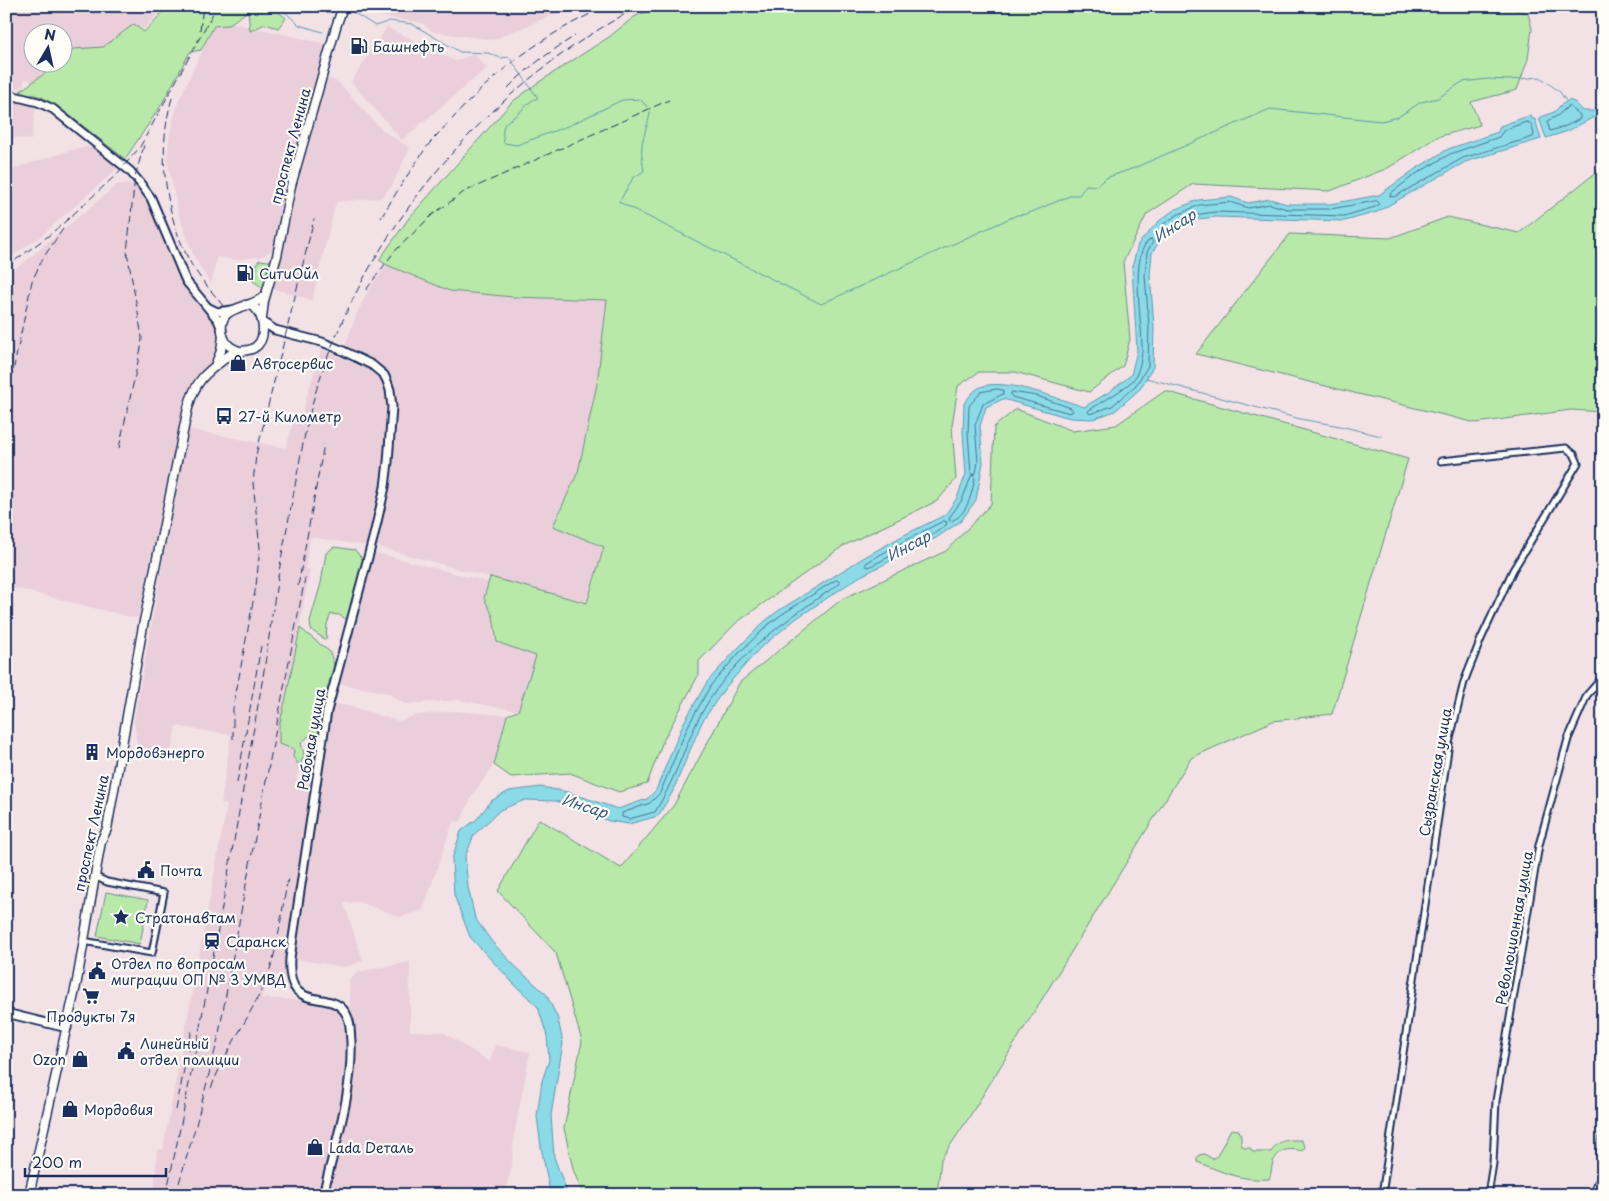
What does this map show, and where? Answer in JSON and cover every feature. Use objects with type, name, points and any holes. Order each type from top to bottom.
[{"type":"main road","name":"проспект Ленина","points":[[262,321],[266,294],[299,159],[343,6]]},
{"type":"main road","points":[[214,366],[221,352],[224,319],[232,310],[256,302],[266,294]]},
{"type":"main road","points":[[214,366],[231,354],[255,347],[261,339],[262,321],[256,308],[244,305]]},
{"type":"main road","points":[[222,332],[229,346],[239,351]]},
{"type":"main road","name":"проспект Ленина","points":[[29,1195],[77,982],[82,941],[94,876],[101,841],[107,829],[138,654],[188,408],[196,384],[214,366]]},
{"type":"street","points":[[6,94],[38,102],[53,109],[83,131],[130,171],[150,198],[186,281],[218,320],[222,332]]},
{"type":"street","points":[[208,308],[218,312],[232,310]]},
{"type":"street","name":"Рабочая улица","points":[[262,321],[275,330],[327,344],[380,370],[390,390],[392,407],[388,462],[382,497],[369,556],[327,711],[290,958],[290,977],[298,992],[339,1005],[349,1019],[352,1061],[349,1084],[323,1195]]},
{"type":"street","points":[[261,339],[268,331],[275,330]]},
{"type":"street","name":"Сызранская улица","points":[[1382,1195],[1449,743],[1464,682],[1513,570],[1578,463],[1574,454],[1566,448],[1441,461]]},
{"type":"street","name":"Революционная улица","points":[[1488,1195],[1493,1163],[1496,1101],[1539,845],[1568,739],[1587,695],[1603,677]]},
{"type":"street","points":[[82,941],[152,953],[164,893],[107,882],[94,876]]},
{"type":"street","points":[[6,1013],[67,1028]]},
{"type":"street","points":[[1594,1195],[1596,1186],[1602,1178],[1601,1151],[1603,1135]]},
{"type":"shaded area","points":[[6,6],[161,6],[158,13],[144,29],[137,25],[107,49],[77,69],[72,68],[72,22],[22,22],[22,72],[45,72],[42,84],[25,79],[23,86],[18,89],[6,86]]},
{"type":"shaded area","points":[[567,6],[567,9],[493,40],[433,32],[422,23],[386,17],[349,7]]},
{"type":"shaded area","points":[[217,19],[326,44],[297,145],[274,250],[262,256],[237,260],[217,257],[211,285],[194,257],[178,212],[167,159],[170,132],[178,102]]},
{"type":"shaded area","points":[[387,27],[455,61],[474,54],[487,68],[402,140],[351,82]]},
{"type":"shaded area","points":[[326,78],[338,82],[382,130],[410,148],[392,186],[381,198],[336,202],[312,300],[273,289]]},
{"type":"shaded area","points":[[6,98],[36,105],[31,140],[6,136]]},
{"type":"shaded area","points":[[93,146],[119,167],[40,237],[6,260],[6,172],[71,150]]},
{"type":"shaded area","points":[[118,184],[138,185],[147,196],[184,286],[199,307],[215,323],[219,337],[218,349],[212,362],[202,372],[188,392],[138,619],[6,586],[6,275],[27,260]]},
{"type":"shaded area","points":[[387,265],[450,291],[513,297],[607,300],[597,384],[578,472],[554,526],[604,547],[586,604],[375,546],[391,467],[395,399],[390,376],[377,361],[345,346],[357,313],[369,289]]},
{"type":"shaded area","points":[[322,349],[371,371],[383,382],[387,390],[389,404],[385,457],[382,486],[368,546],[310,537],[305,569],[310,570],[279,726],[294,749],[293,757],[300,766],[296,779],[312,785],[285,977],[272,974],[261,998],[318,1001],[330,1003],[339,1009],[345,1018],[348,1028],[346,1086],[320,1195],[154,1195],[157,1150],[163,1149],[227,805],[221,803],[231,735],[176,726],[170,759],[138,755],[134,719],[188,429],[286,448],[294,419],[301,420]]},
{"type":"shaded area","points":[[373,552],[488,582],[484,598],[493,616],[497,642],[537,656],[518,711],[458,700],[405,704],[388,693],[336,683]]},
{"type":"shaded area","points":[[331,704],[345,705],[399,721],[417,715],[454,711],[507,715],[494,765],[473,794],[461,821],[453,822],[423,910],[400,917],[359,902],[344,903],[363,961],[345,967],[293,959]]},
{"type":"shaded area","points":[[410,962],[410,1031],[443,1032],[490,1062],[495,1045],[530,1052],[514,1136],[512,1168],[503,1195],[327,1195],[348,1108],[354,1072],[349,981],[357,972]]},
{"type":"green space","points":[[164,6],[271,6],[286,18],[278,28],[265,24],[250,31],[248,11],[228,25],[214,26],[201,50],[190,52],[160,107],[125,159],[73,118],[42,97],[20,91],[47,72],[72,72],[73,49],[103,47],[134,24],[144,32],[161,14]]},
{"type":"green space","points":[[660,6],[1497,6],[1528,13],[1532,29],[1528,59],[1517,90],[1471,102],[1480,125],[1437,137],[1388,168],[1330,191],[1193,184],[1147,214],[1123,262],[1130,339],[1123,366],[1089,392],[1015,372],[979,372],[958,386],[952,426],[956,479],[937,501],[843,546],[736,623],[699,661],[699,674],[663,741],[647,784],[619,792],[570,773],[511,777],[494,765],[507,715],[518,711],[536,656],[497,642],[493,616],[484,598],[490,577],[587,603],[604,547],[553,526],[578,472],[597,384],[607,300],[513,297],[450,291],[379,260],[409,218],[512,102],[539,82],[609,37],[634,17]]},
{"type":"green space","points":[[1603,167],[1603,412],[1571,410],[1476,423],[1196,354],[1290,234],[1390,238],[1448,217],[1519,233]]},
{"type":"green space","points":[[259,260],[270,261],[271,265],[263,288],[253,281]]},
{"type":"green space","points":[[1165,391],[1408,459],[1332,714],[1273,721],[1191,758],[968,1119],[941,1159],[937,1195],[583,1195],[573,1169],[564,1128],[582,1041],[556,953],[498,891],[539,819],[621,868],[674,805],[740,682],[842,599],[946,551],[991,504],[994,427],[1016,409],[1073,431],[1116,425]]},
{"type":"green space","points":[[334,547],[355,550],[364,561],[348,620],[339,615],[331,614],[327,624],[326,640],[311,630],[310,621],[321,583],[326,553]]},
{"type":"green space","points":[[300,628],[330,652],[334,665],[324,705],[319,739],[311,734],[301,743],[304,754],[300,766],[293,757],[294,749],[279,744],[279,726]]},
{"type":"green space","points":[[106,892],[148,900],[140,944],[97,936]]},
{"type":"green space","points":[[1231,1129],[1239,1130],[1241,1144],[1244,1148],[1250,1148],[1253,1152],[1271,1152],[1280,1142],[1288,1140],[1301,1140],[1305,1147],[1302,1151],[1289,1149],[1279,1154],[1273,1162],[1269,1179],[1240,1177],[1197,1162],[1199,1155],[1204,1154],[1213,1159],[1217,1156]]},
{"type":"water","points":[[1569,100],[1576,103],[1583,111],[1594,111],[1603,105],[1603,116],[1594,117],[1568,131],[1546,138],[1539,118],[1554,112]]},
{"type":"water","name":"Инсар","points":[[1531,115],[1532,119],[1535,119],[1541,139],[1465,162],[1377,212],[1345,221],[1216,217],[1189,220],[1163,236],[1152,253],[1150,275],[1154,326],[1153,367],[1140,389],[1115,411],[1093,419],[1070,418],[1003,399],[986,407],[980,426],[983,463],[976,500],[961,521],[936,538],[859,577],[797,618],[760,648],[725,688],[702,722],[672,793],[658,816],[629,824],[609,821],[556,801],[525,800],[500,810],[474,835],[465,857],[468,887],[475,918],[492,942],[546,994],[558,1019],[563,1043],[551,1115],[554,1157],[568,1195],[552,1195],[541,1147],[537,1116],[542,1081],[549,1060],[547,1036],[538,1007],[470,937],[454,895],[452,859],[461,831],[477,819],[491,801],[509,791],[541,787],[568,792],[618,809],[647,799],[656,790],[683,724],[707,682],[765,621],[863,558],[945,515],[957,498],[966,474],[963,433],[964,403],[975,390],[986,385],[1014,386],[1046,394],[1084,407],[1109,392],[1131,375],[1137,351],[1132,268],[1138,244],[1159,221],[1174,210],[1198,200],[1231,197],[1248,203],[1270,199],[1287,204],[1330,204],[1379,195],[1448,149],[1498,132],[1500,126]]},
{"type":"waterway","points":[[272,6],[283,10],[299,25],[323,32]]},
{"type":"waterway","points":[[353,12],[375,26],[390,21],[412,24],[460,52],[488,53],[501,58],[509,57],[538,98],[506,122],[503,129],[504,143],[517,145],[570,125],[622,100],[640,99],[647,107]]},
{"type":"waterway","points":[[650,112],[642,145],[644,171],[633,178],[619,202],[821,304],[1017,215],[1027,214],[1072,195],[1079,195],[1086,185],[1096,186],[1106,178],[1134,168],[1270,109],[1381,121],[1398,117],[1421,102],[1438,98],[1462,82],[1540,77],[1560,92],[1566,101]]},
{"type":"waterway","points":[[1146,378],[1300,419],[1381,436]]},
{"type":"railway","points":[[200,30],[203,6]]},
{"type":"railway","points":[[6,267],[67,220],[116,175],[140,147],[217,6]]},
{"type":"railway","points":[[427,9],[474,6]]},
{"type":"railway","points":[[570,8],[575,6]]},
{"type":"railway","points":[[381,218],[429,144],[489,82],[543,40],[607,6]]},
{"type":"railway","points":[[166,1195],[215,945],[302,446],[316,391],[338,331],[367,273],[401,218],[440,167],[485,119],[533,76],[585,38],[640,6]]},
{"type":"railway","points":[[508,88],[540,60],[575,36]]},
{"type":"railway","points":[[172,98],[167,118],[164,160],[169,201],[180,241],[192,266],[223,306]]},
{"type":"railway","points":[[366,290],[394,252],[432,215],[464,192],[669,100]]},
{"type":"railway","points":[[119,448],[142,338],[127,252],[135,177],[144,145]]},
{"type":"railway","points":[[233,739],[233,709],[256,586],[260,548],[253,483],[256,455],[314,219]]},
{"type":"railway","points":[[6,405],[32,281],[43,258],[63,229]]},
{"type":"railway","points":[[298,586],[324,444]]},
{"type":"railway","points":[[179,1183],[218,1039],[305,578]]},
{"type":"railway","points":[[237,783],[261,646]]},
{"type":"railway","points":[[211,1088],[269,972],[278,938],[288,878]]},
{"type":"railway","points":[[176,1110],[192,1029]]},
{"type":"place","name":"Башнефть","points":[[359,46]]},
{"type":"place","name":"СитиОйл","points":[[245,273]]},
{"type":"place","name":"Автосервис","points":[[238,363]]},
{"type":"place","name":"27-й Километр","points":[[224,416]]},
{"type":"place","name":"Мордовэнерго","points":[[92,752]]},
{"type":"place","name":"Почта","points":[[146,870]]},
{"type":"place","name":"Стратонавтам","points":[[121,917]]},
{"type":"place","name":"Саранск","points":[[212,941]]},
{"type":"place","name":"Отдел по вопросам миграции ОП № 3 УМВД","points":[[97,971]]},
{"type":"place","name":"Продукты 7я","points":[[91,996]]},
{"type":"place","name":"Линейный отдел полиции","points":[[126,1051]]},
{"type":"place","name":"Ozon","points":[[80,1059]]},
{"type":"place","name":"Мордовия","points":[[70,1109]]},
{"type":"place","name":"Lada Dеталь","points":[[315,1147]]}]
